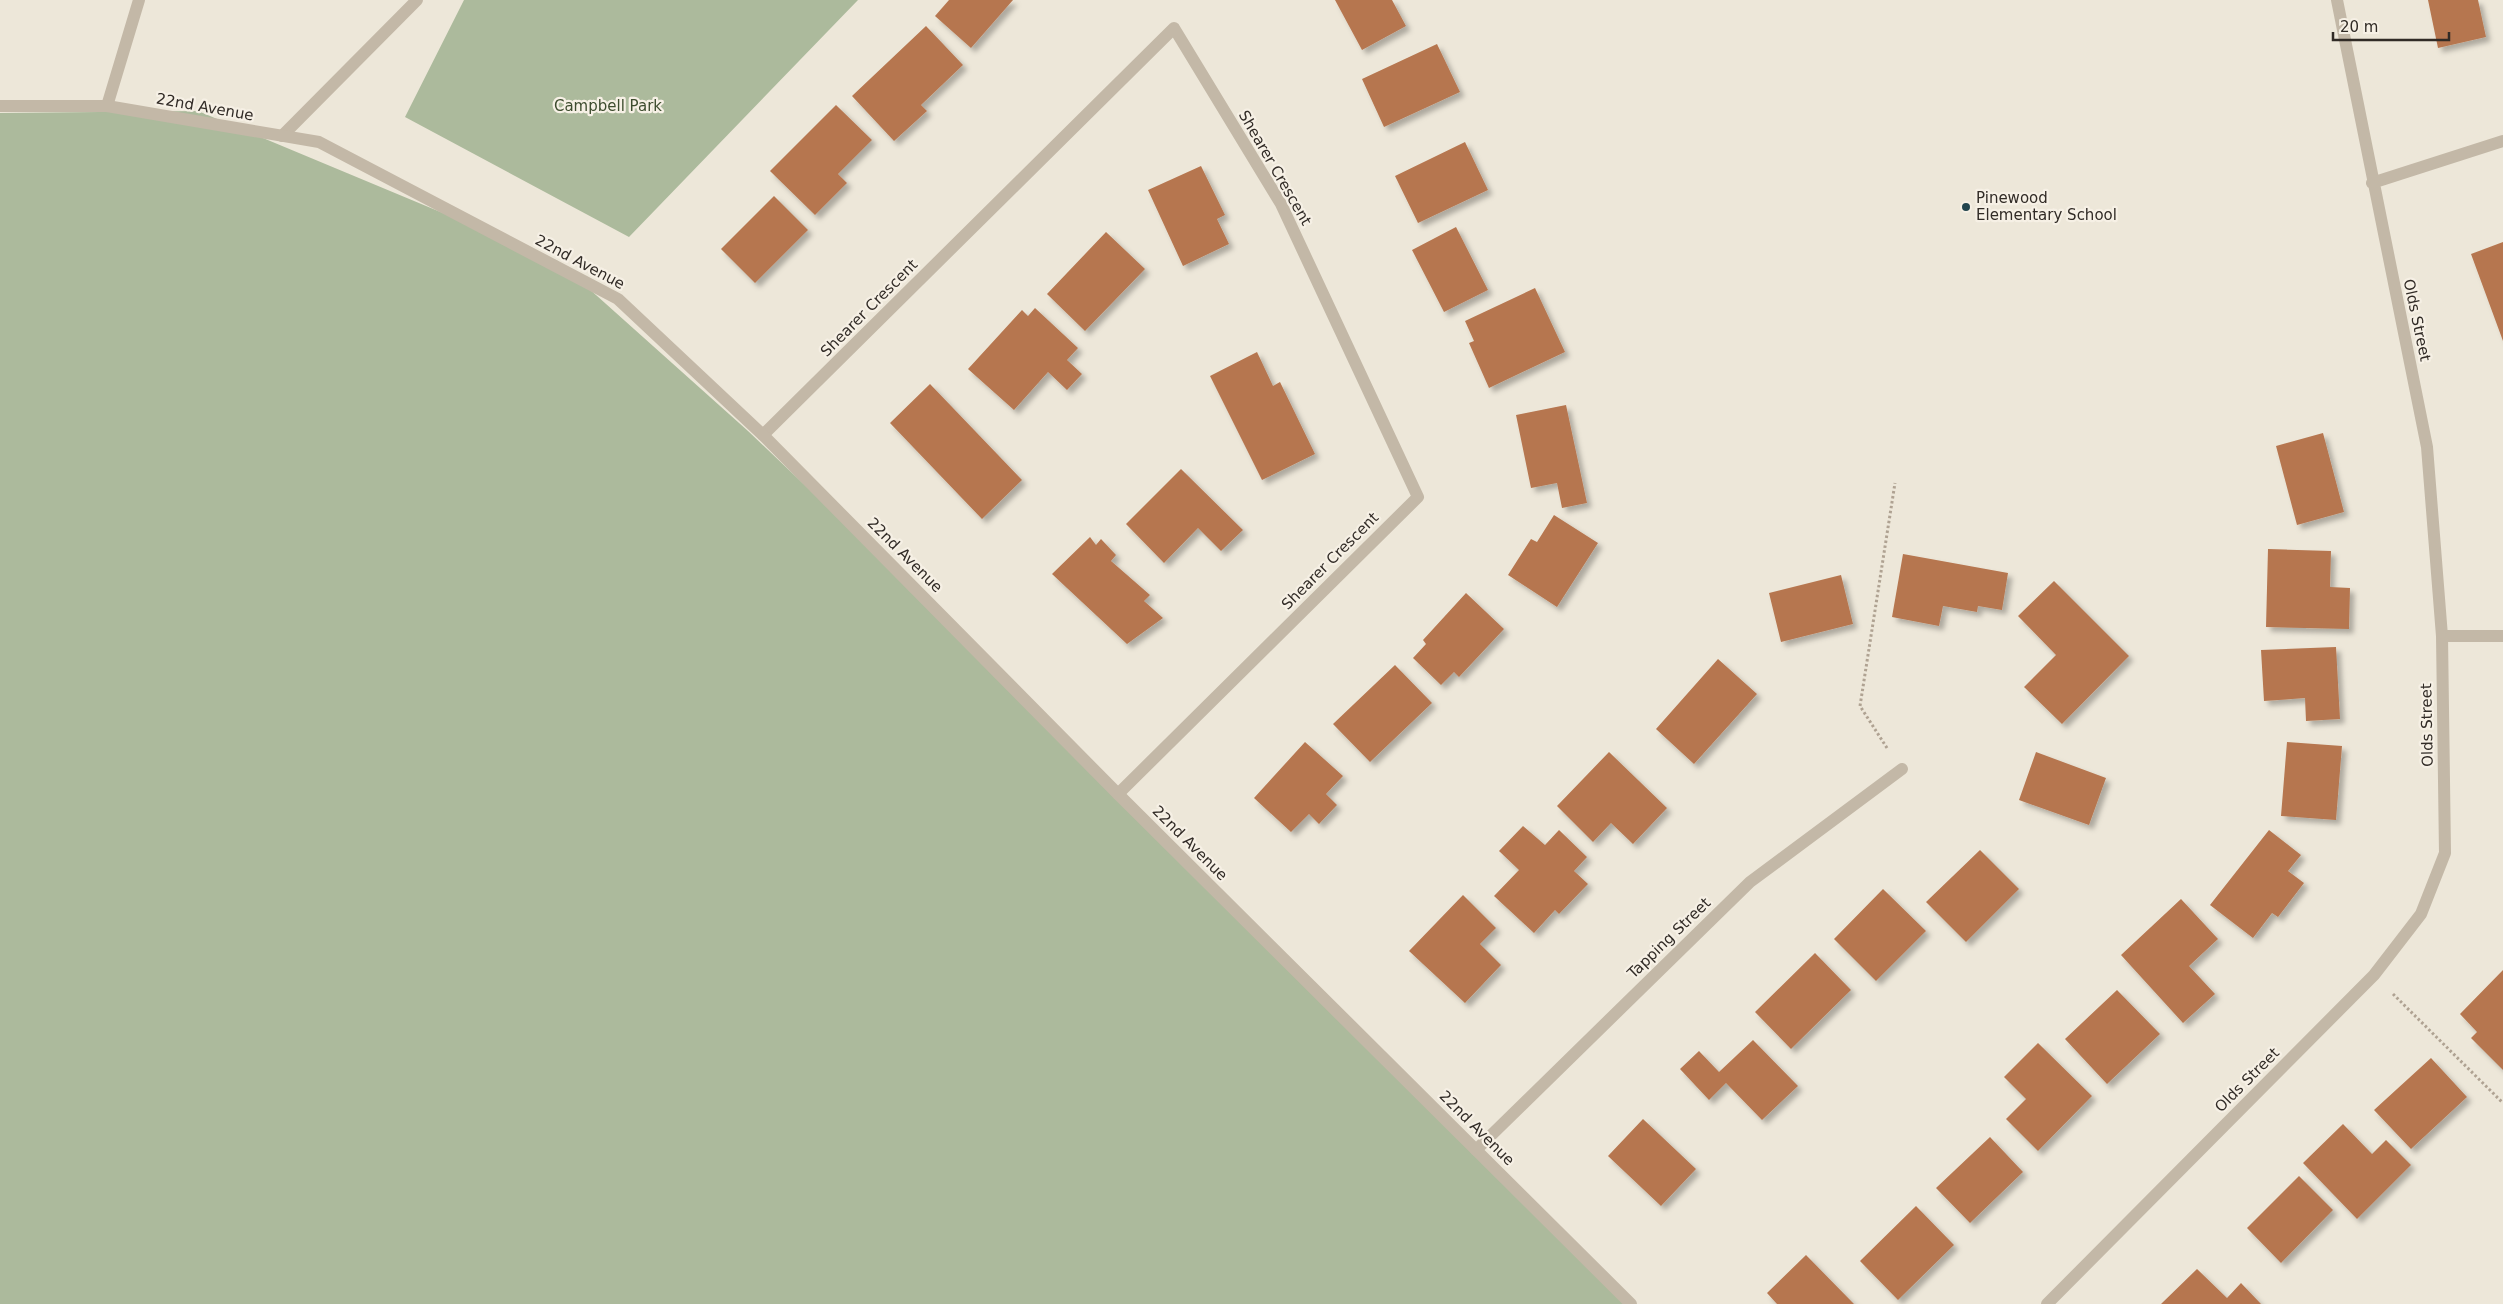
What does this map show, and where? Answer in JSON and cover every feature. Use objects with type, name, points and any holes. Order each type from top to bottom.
[{"type":"street","points":[[107,106],[138,0]]},
{"type":"street","points":[[282,136],[417,0]]},
{"type":"street","name":"Olds Street","points":[[2047,1304],[2374,975],[2421,914],[2445,854],[2442,636],[2427,447],[2336,0]]},
{"type":"street","name":"Shearer Crescent","points":[[763,435],[1174,28],[1281,204],[1418,497],[1118,794]]},
{"type":"street","name":"22nd Avenue","points":[[0,106],[107,106],[319,142],[618,299],[763,435],[1118,794],[1631,1304]]},
{"type":"street","points":[[2372,183],[2503,141]]},
{"type":"street","points":[[2442,636],[2503,636]]},
{"type":"street","name":"Tapping Street","points":[[1476,1150],[1750,882],[1902,769]]},
{"type":"path","points":[[1895,483],[1860,706],[1902,769]]},
{"type":"path","points":[[2374,975],[2503,1103]]},
{"type":"green space","name":"Campbell Park","points":[[464,0],[858,0],[629,237],[405,117]]},
{"type":"green space","points":[[198,111],[558,261],[748,431],[897,573],[1631,1304],[0,1304],[0,113]]},
{"type":"building","points":[[949,0],[1013,0],[971,48],[935,16]]},
{"type":"building","points":[[1335,0],[1392,0],[1406,26],[1362,50]]},
{"type":"building","points":[[2428,0],[2478,0],[2486,37],[2438,48]]},
{"type":"building","points":[[926,26],[963,65],[921,105],[927,111],[894,141],[852,96]]},
{"type":"building","points":[[1437,44],[1460,92],[1384,127],[1362,79]]},
{"type":"building","points":[[836,105],[872,140],[838,174],[847,183],[815,215],[770,171]]},
{"type":"building","points":[[1465,142],[1488,190],[1418,223],[1395,176]]},
{"type":"building","points":[[1201,166],[1225,215],[1217,219],[1229,244],[1183,266],[1148,190]]},
{"type":"building","points":[[774,196],[808,230],[755,283],[721,249]]},
{"type":"building","points":[[1456,227],[1488,290],[1444,312],[1412,250]]},
{"type":"building","points":[[1106,232],[1145,269],[1085,331],[1047,294]]},
{"type":"building","points":[[2503,242],[2503,341],[2471,254]]},
{"type":"building","points":[[1535,288],[1565,352],[1489,388],[1469,343],[1474,341],[1465,321]]},
{"type":"building","points":[[1035,308],[1078,348],[1067,360],[1082,374],[1067,390],[1048,372],[1014,410],[968,369],[1022,310],[1028,316]]},
{"type":"building","points":[[1257,352],[1273,386],[1280,382],[1315,454],[1262,480],[1210,376]]},
{"type":"building","points":[[930,384],[1022,480],[982,519],[890,423]]},
{"type":"building","points":[[1566,405],[1587,503],[1562,508],[1557,483],[1531,488],[1516,415]]},
{"type":"building","points":[[2323,433],[2344,512],[2297,525],[2276,446]]},
{"type":"building","points":[[1181,469],[1243,530],[1221,551],[1198,528],[1164,563],[1126,524]]},
{"type":"building","points":[[1554,515],[1598,543],[1557,607],[1508,575],[1531,539],[1537,542]]},
{"type":"building","points":[[1090,537],[1096,545],[1101,539],[1116,555],[1111,561],[1150,595],[1144,601],[1163,618],[1127,644],[1052,574]]},
{"type":"building","points":[[2268,549],[2331,551],[2330,587],[2350,588],[2349,629],[2266,627]]},
{"type":"building","points":[[1903,554],[2008,573],[2002,610],[1978,606],[1977,612],[1943,606],[1939,626],[1892,617]]},
{"type":"building","points":[[1841,575],[1853,624],[1781,642],[1769,593]]},
{"type":"building","points":[[2054,581],[2129,656],[2062,724],[2024,687],[2056,655],[2018,616]]},
{"type":"building","points":[[1466,593],[1504,629],[1459,677],[1454,672],[1441,685],[1413,658],[1426,644],[1423,640]]},
{"type":"building","points":[[2336,647],[2340,719],[2306,721],[2305,698],[2264,701],[2261,650]]},
{"type":"building","points":[[1718,659],[1757,694],[1694,764],[1656,729]]},
{"type":"building","points":[[1395,665],[1432,703],[1370,762],[1333,724]]},
{"type":"building","points":[[1305,742],[1343,776],[1326,794],[1337,805],[1319,824],[1309,814],[1291,832],[1254,798]]},
{"type":"building","points":[[2287,742],[2342,746],[2336,820],[2281,816]]},
{"type":"building","points":[[1609,752],[1667,808],[1633,844],[1611,823],[1593,842],[1557,806]]},
{"type":"building","points":[[2036,752],[2106,778],[2089,825],[2019,800]]},
{"type":"building","points":[[1523,826],[1545,845],[1559,830],[1587,857],[1574,871],[1588,884],[1559,914],[1555,910],[1534,933],[1494,896],[1519,870],[1499,851]]},
{"type":"building","points":[[2269,830],[2301,855],[2288,871],[2304,883],[2278,917],[2272,913],[2253,938],[2210,905]]},
{"type":"building","points":[[1980,850],[2019,889],[1966,942],[1926,902]]},
{"type":"building","points":[[1883,889],[1926,931],[1876,981],[1834,939]]},
{"type":"building","points":[[1463,895],[1496,928],[1480,944],[1501,965],[1465,1003],[1409,951]]},
{"type":"building","points":[[2181,899],[2218,939],[2189,966],[2215,994],[2183,1023],[2121,955]]},
{"type":"building","points":[[1815,953],[1851,990],[1791,1049],[1755,1012]]},
{"type":"building","points":[[2503,970],[2503,1070],[2471,1038],[2477,1032],[2460,1014]]},
{"type":"building","points":[[2117,990],[2160,1034],[2107,1084],[2065,1039]]},
{"type":"building","points":[[1753,1040],[1798,1086],[1762,1120],[1726,1083],[1709,1100],[1680,1069],[1699,1051],[1719,1072]]},
{"type":"building","points":[[2038,1043],[2092,1096],[2038,1151],[2006,1119],[2026,1099],[2004,1077]]},
{"type":"building","points":[[2431,1058],[2467,1097],[2411,1149],[2374,1110]]},
{"type":"building","points":[[1643,1119],[1696,1169],[1661,1206],[1608,1156]]},
{"type":"building","points":[[2343,1124],[2372,1154],[2386,1140],[2411,1165],[2357,1219],[2303,1163]]},
{"type":"building","points":[[1990,1137],[2023,1172],[1970,1223],[1936,1188]]},
{"type":"building","points":[[2299,1176],[2333,1210],[2281,1263],[2247,1228]]},
{"type":"building","points":[[1916,1206],[1954,1245],[1898,1300],[1860,1261]]},
{"type":"building","points":[[1806,1255],[1854,1304],[1777,1304],[1767,1293]]},
{"type":"building","points":[[2197,1269],[2227,1298],[2241,1283],[2261,1304],[2161,1304]]},
{"type":"place","name":"Pinewood Elementary School","points":[[1966,207]]}]
